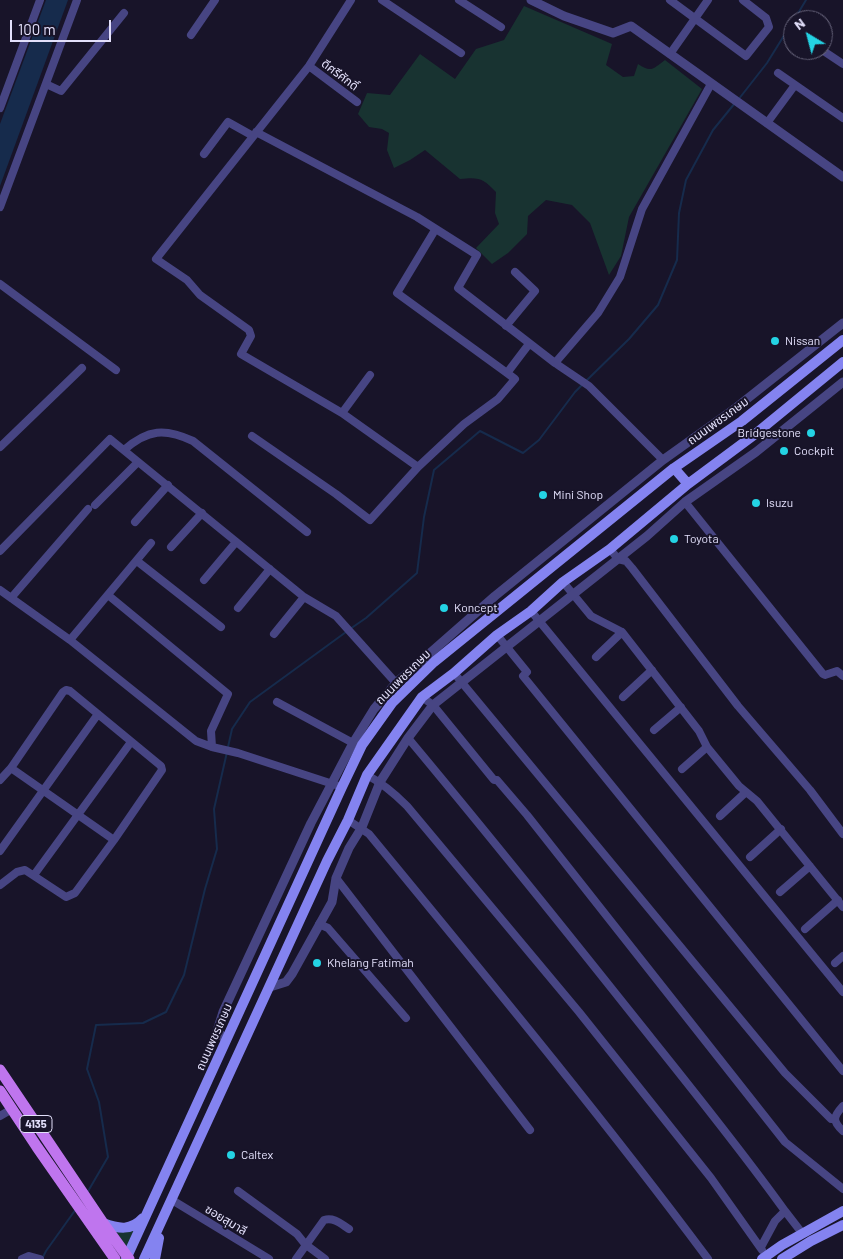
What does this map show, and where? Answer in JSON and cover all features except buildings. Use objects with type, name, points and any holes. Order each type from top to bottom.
[{"type":"main road","name":"ถนนเพชรเกษม","points":[[127,1258],[226,1040],[337,786],[362,745],[392,703],[431,659],[674,468],[742,421],[843,340]]},
{"type":"main road","points":[[144,1259],[327,861],[348,820],[366,775],[422,697],[454,673],[497,635],[564,582],[610,549],[688,484],[754,435],[843,362]]},
{"type":"main road","points":[[674,468],[688,484]]},
{"type":"main road","points":[[226,1040],[244,1044]]},
{"type":"main road","name":"4135","points":[[0,1070],[68,1181]]},
{"type":"main road","name":"4135","points":[[0,1091],[100,1227],[127,1258]]},
{"type":"main road","points":[[763,1254],[843,1211]]},
{"type":"main road","points":[[107,1259],[100,1227],[127,1228],[140,1221],[147,1213]]},
{"type":"main road","points":[[155,1259],[164,1218]]},
{"type":"main road","points":[[788,1258],[843,1225]]},
{"type":"main road","name":"4135","points":[[100,1227],[115,1259]]},
{"type":"street","points":[[0,108],[40,0]]},
{"type":"street","points":[[0,207],[77,0]]},
{"type":"street","points":[[191,35],[215,0]]},
{"type":"street","points":[[351,0],[310,66],[156,259],[187,280],[200,295],[247,328],[251,336],[241,354],[342,414],[418,467]]},
{"type":"street","points":[[382,0],[461,53]]},
{"type":"street","points":[[459,0],[501,27]]},
{"type":"street","points":[[531,0],[564,16],[613,34],[631,26],[842,176]]},
{"type":"street","points":[[670,0],[746,56],[769,27],[766,18],[742,0]]},
{"type":"street","points":[[670,54],[708,0]]},
{"type":"street","points":[[46,84],[61,91],[124,13]]},
{"type":"street","name":"ดีศรีศักดิ์","points":[[310,66],[356,102]]},
{"type":"street","points":[[778,73],[843,118]]},
{"type":"street","points":[[555,363],[598,313],[620,277],[642,209],[711,84]]},
{"type":"street","points":[[767,123],[795,85]]},
{"type":"street","points":[[204,154],[228,122],[417,217],[477,255],[458,288],[529,344],[589,386],[663,460]]},
{"type":"street","points":[[252,436],[370,520],[418,467],[471,418],[498,399],[515,379],[396,292],[436,230]]},
{"type":"street","points":[[506,326],[535,291],[515,272]]},
{"type":"street","points":[[0,284],[116,370]]},
{"type":"street","points":[[0,590],[70,640],[196,741],[212,747],[238,752],[337,786],[352,743],[374,709],[396,683],[431,659],[495,596],[663,460],[734,410],[843,323]]},
{"type":"street","points":[[508,373],[529,344]]},
{"type":"street","points":[[0,447],[82,368]]},
{"type":"street","points":[[342,414],[370,375]]},
{"type":"street","points":[[270,986],[279,985],[286,982],[289,978],[332,902],[336,878],[340,868],[349,848],[362,827],[380,782],[408,738],[433,705],[618,559],[685,502],[756,452],[843,382]]},
{"type":"street","points":[[124,450],[142,436],[157,432],[179,435],[193,441],[306,532]]},
{"type":"street","points":[[0,551],[110,439],[304,597],[336,616],[396,683]]},
{"type":"street","points":[[11,598],[92,507],[138,462]]},
{"type":"street","points":[[135,522],[168,486]]},
{"type":"street","points":[[685,502],[823,674],[825,676],[837,671],[843,676]]},
{"type":"street","points":[[170,547],[202,513]]},
{"type":"street","points":[[204,580],[236,542]]},
{"type":"street","points":[[70,640],[151,543]]},
{"type":"street","points":[[610,549],[618,559],[626,561],[632,568],[738,706],[810,790],[843,834]]},
{"type":"street","points":[[137,561],[221,627]]},
{"type":"street","points":[[238,608],[270,569]]},
{"type":"street","points":[[564,582],[591,616],[622,632],[699,731],[707,747],[746,792],[757,800],[840,903],[805,929]]},
{"type":"street","points":[[108,595],[228,694],[211,731],[212,747]]},
{"type":"street","points":[[274,634],[304,597]]},
{"type":"street","points":[[531,610],[843,992]]},
{"type":"street","points":[[596,657],[622,632]]},
{"type":"street","points":[[497,635],[526,672],[522,676],[843,1071]]},
{"type":"street","points":[[623,697],[652,670]]},
{"type":"street","points":[[454,673],[785,1073],[843,1131]]},
{"type":"street","points":[[0,780],[11,768],[66,690],[70,690],[161,766],[162,770],[75,893],[66,897],[25,870],[17,872],[1,881]]},
{"type":"street","points":[[422,697],[433,705],[494,780],[497,780],[527,815],[785,1142],[843,1189]]},
{"type":"street","points":[[277,702],[352,743]]},
{"type":"street","points":[[654,730],[680,707]]},
{"type":"street","points":[[0,851],[98,714]]},
{"type":"street","points":[[408,738],[493,840],[654,1041],[755,1169],[802,1234]]},
{"type":"street","points":[[34,875],[131,742]]},
{"type":"street","points":[[682,769],[707,747]]},
{"type":"street","points":[[11,768],[114,840]]},
{"type":"street","points":[[366,775],[380,782],[407,806],[537,960],[711,1178],[763,1254]]},
{"type":"street","points":[[720,816],[746,792]]},
{"type":"street","points":[[348,820],[362,827],[369,834],[513,1008],[668,1205],[708,1259]]},
{"type":"street","points":[[750,857],[781,829]]},
{"type":"street","points":[[327,861],[340,868]]},
{"type":"street","points":[[780,892],[810,866]]},
{"type":"street","points":[[336,878],[530,1130]]},
{"type":"street","points":[[319,924],[328,928],[406,1018]]},
{"type":"street","points":[[835,963],[843,956]]},
{"type":"street","points":[[834,1120],[837,1112],[843,1106]]},
{"type":"street","points":[[0,1116],[12,1109]]},
{"type":"street","points":[[238,1191],[297,1234],[325,1259]]},
{"type":"street","name":"ซอยสุมาลี","points":[[172,1200],[269,1259]]},
{"type":"street","points":[[763,1254],[775,1221],[785,1211]]},
{"type":"street","points":[[296,1259],[324,1220],[329,1218],[349,1229]]},
{"type":"street","points":[[22,1259],[29,1256],[40,1259]]},
{"type":"green space","points":[[524,6],[612,44],[606,65],[623,77],[634,76],[638,64],[652,69],[665,60],[702,89],[629,217],[621,256],[609,275],[590,223],[572,205],[546,200],[528,216],[527,234],[508,253],[492,264],[476,248],[499,224],[495,213],[496,192],[488,184],[480,180],[472,178],[460,179],[425,150],[394,168],[387,150],[389,133],[382,129],[369,127],[358,114],[367,93],[390,95],[420,54],[455,79],[476,49],[504,40]]},
{"type":"green space","points":[[136,1229],[126,1248],[115,1232]]},
{"type":"water","points":[[46,0],[68,0],[0,186],[0,124]]},
{"type":"waterway","points":[[800,10],[806,0]]},
{"type":"waterway","points":[[738,100],[767,63],[783,37]]},
{"type":"waterway","points":[[586,381],[629,339],[658,305],[677,260],[679,213],[686,180],[713,130],[735,103]]},
{"type":"waterway","points":[[350,629],[366,618],[417,573],[424,517],[434,470],[480,431],[523,453],[539,440],[583,384]]},
{"type":"waterway","points":[[228,747],[232,729],[250,702],[346,632]]},
{"type":"waterway","points":[[87,1193],[108,1157],[99,1102],[87,1069],[96,1025],[143,1023],[166,1012],[184,975],[217,849],[214,809],[227,752]]},
{"type":"waterway","points":[[42,1259],[76,1209]]},
{"type":"place","name":"Nissan","points":[[775,341]]},
{"type":"place","name":"Bridgestone","points":[[811,433]]},
{"type":"place","name":"Cockpit","points":[[784,451]]},
{"type":"place","name":"Mini Shop","points":[[543,495]]},
{"type":"place","name":"Isuzu","points":[[756,503]]},
{"type":"place","name":"Toyota","points":[[674,539]]},
{"type":"place","name":"Koncept","points":[[444,608]]},
{"type":"place","name":"Khelang Fatimah","points":[[317,963]]},
{"type":"place","name":"Caltex","points":[[231,1155]]}]
